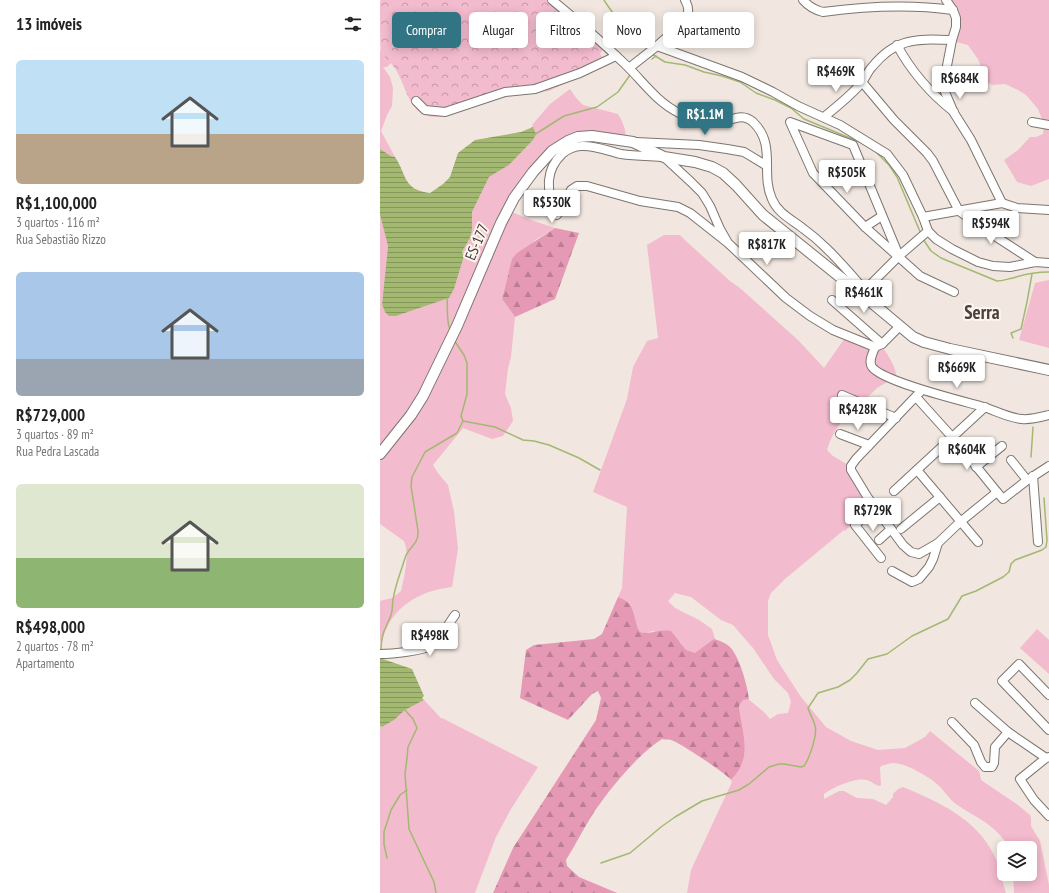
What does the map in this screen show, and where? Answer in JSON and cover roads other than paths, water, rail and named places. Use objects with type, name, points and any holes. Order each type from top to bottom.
[{"type":"main road","name":"ES-177","points":[[380,454],[411,415],[423,396],[457,326],[501,223],[514,198],[533,172],[552,151],[568,141],[578,137],[592,136],[633,142],[664,157],[695,162],[712,167],[723,173],[763,215],[865,293],[913,337],[935,345],[1049,370]]},
{"type":"street","points":[[552,0],[629,68],[658,98],[679,113],[701,121],[715,123],[740,116],[753,122],[762,132],[766,142],[768,185],[772,199],[778,210],[804,229],[826,248],[865,293],[899,256],[928,231]]},
{"type":"street","points":[[629,68],[678,26],[688,11],[688,6],[684,0]]},
{"type":"street","points":[[803,0],[807,5],[815,10],[823,12],[896,6],[925,6],[953,10]]},
{"type":"street","points":[[946,0],[953,10],[956,18],[956,27],[944,81],[945,92],[954,113],[971,140],[1002,203]]},
{"type":"street","points":[[824,117],[862,82],[872,66],[897,45],[920,39],[952,40]]},
{"type":"street","points":[[897,45],[906,63],[919,79],[954,113]]},
{"type":"street","points":[[652,49],[742,77],[840,125],[888,154],[903,175],[928,231],[936,239],[978,262],[993,266],[1010,267],[1035,262],[1049,263]]},
{"type":"street","points":[[416,101],[425,110],[445,112],[505,92],[535,89],[580,73],[616,56]]},
{"type":"street","points":[[862,82],[894,120],[927,153],[933,161],[959,211],[1035,262]]},
{"type":"street","points":[[899,256],[853,145],[790,122],[813,173],[865,227],[920,276],[954,292]]},
{"type":"street","points":[[1032,122],[1049,125]]},
{"type":"street","points":[[633,142],[727,149],[744,152],[767,162]]},
{"type":"street","points":[[728,243],[710,206],[702,194],[692,182],[664,157],[620,154],[596,147],[580,146],[565,152],[555,161],[549,173],[548,191],[553,214],[557,215],[566,202],[571,190],[578,186],[587,186],[640,201],[678,207],[690,213],[728,243],[786,298],[810,316],[833,330],[878,345]]},
{"type":"street","points":[[923,217],[1002,203],[1017,208],[1049,210]]},
{"type":"street","points":[[1036,208],[1049,204]]},
{"type":"street","points":[[865,227],[882,216]]},
{"type":"street","points":[[832,300],[878,345]]},
{"type":"street","points":[[900,326],[878,345],[870,360],[874,369],[879,373],[922,390],[1023,419],[1049,415]]},
{"type":"street","points":[[922,390],[851,466],[854,476],[891,529],[903,545],[915,554],[918,554],[938,543],[997,492]]},
{"type":"street","points":[[842,395],[896,418]]},
{"type":"street","points":[[916,397],[953,438],[1003,499],[1030,478],[1049,466]]},
{"type":"street","points":[[894,491],[985,407]]},
{"type":"street","points":[[840,434],[869,445]]},
{"type":"street","points":[[976,467],[1002,446]]},
{"type":"street","points":[[1011,460],[1030,478],[1038,542]]},
{"type":"street","points":[[917,470],[978,542]]},
{"type":"street","points":[[901,529],[940,497]]},
{"type":"street","points":[[875,507],[855,525],[881,558]]},
{"type":"street","points":[[879,540],[891,529]]},
{"type":"street","points":[[892,571],[912,582],[919,579],[934,559],[938,543]]},
{"type":"street","points":[[380,654],[396,654],[430,647],[437,640],[455,615]]},
{"type":"street","points":[[1049,695],[1019,664],[1002,681],[1049,730]]},
{"type":"street","points":[[975,703],[1008,732],[1047,757],[1020,779],[1034,800],[1049,816]]},
{"type":"street","points":[[952,722],[974,745],[981,762],[985,767],[992,767],[994,763],[995,747],[1008,732]]},
{"type":"waterway","points":[[604,0],[619,20],[648,50]]},
{"type":"waterway","points":[[652,54],[665,62],[685,65],[740,82],[756,93],[791,108],[804,119],[862,143]]},
{"type":"waterway","points":[[652,59],[656,56]]},
{"type":"waterway","points":[[534,135],[564,116],[597,107],[618,92],[630,75]]},
{"type":"waterway","points":[[875,151],[889,165],[897,177],[921,234]]},
{"type":"waterway","points":[[923,239],[931,251],[941,258],[997,281],[1022,275],[1049,272]]},
{"type":"waterway","points":[[1013,338],[1011,333],[1021,329],[1032,274]]},
{"type":"waterway","points":[[447,298],[450,330]]},
{"type":"waterway","points":[[381,651],[383,636],[392,613],[394,594],[406,554],[415,543],[418,536],[411,486],[412,477],[425,452],[457,433],[463,421],[461,416],[467,394],[467,363],[464,355],[454,340]]},
{"type":"waterway","points":[[463,421],[495,427],[523,440],[549,445],[579,458],[600,470]]},
{"type":"waterway","points":[[1031,457],[1033,427]]},
{"type":"waterway","points":[[601,863],[630,853],[675,817],[702,801],[739,790],[749,784],[769,767],[779,764],[801,767],[804,766],[808,758],[816,730],[808,708],[818,693],[838,687],[850,680],[868,659],[887,654],[912,636],[948,619],[962,596],[976,591],[1003,577],[1009,572],[1011,564],[1015,560],[1042,550],[1046,547],[1047,540],[1044,498]]},
{"type":"waterway","points":[[405,710],[413,719],[417,728],[408,747],[405,774],[409,829],[434,882],[436,893]]},
{"type":"waterway","points":[[387,858],[384,844],[384,832],[391,810],[400,795],[407,790]]},
{"type":"district","name":"Serra","points":[[982,312]]}]
